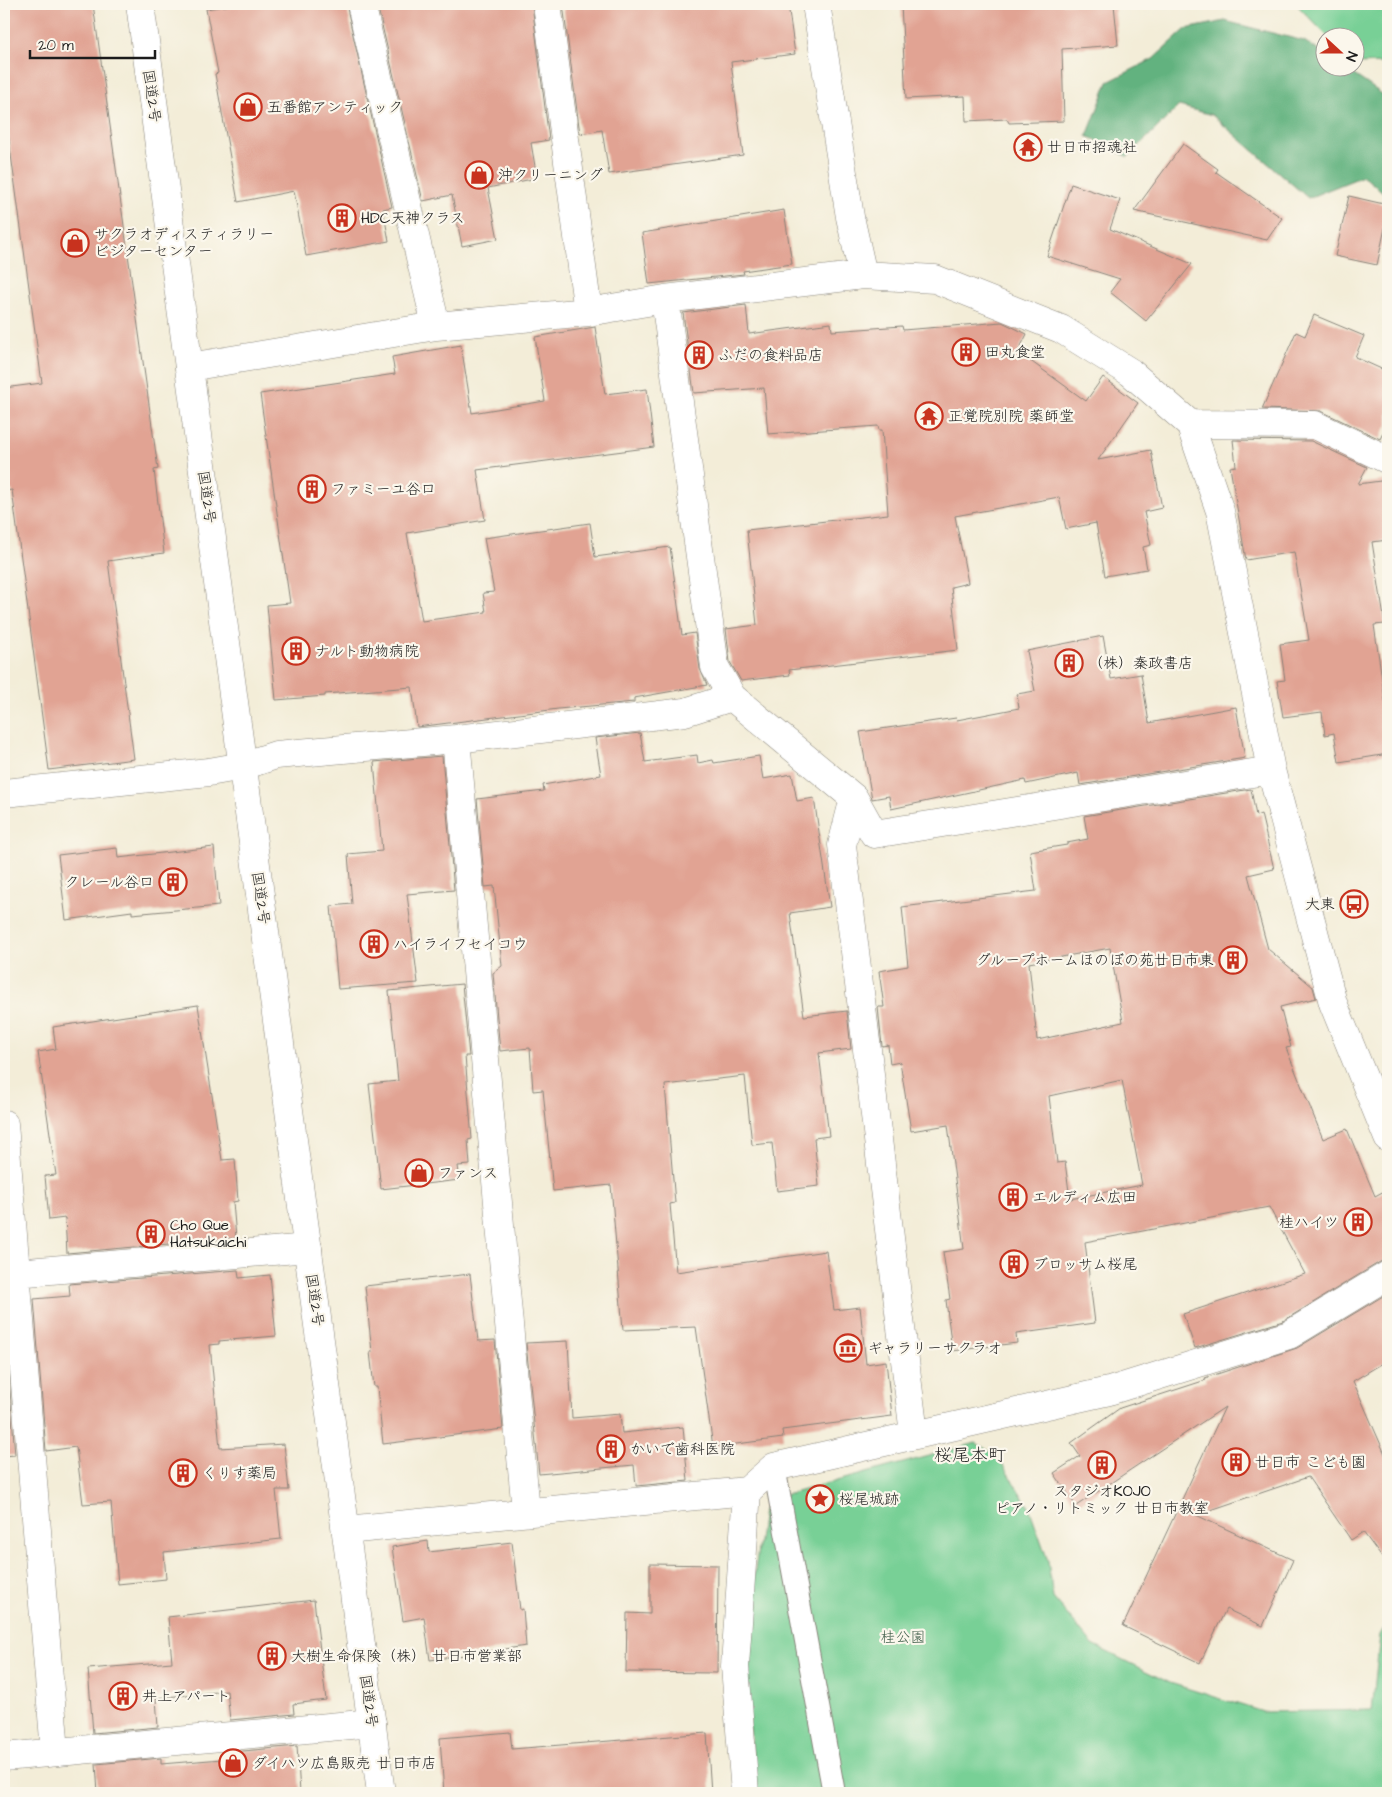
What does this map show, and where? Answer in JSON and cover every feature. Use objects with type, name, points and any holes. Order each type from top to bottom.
[{"type":"main road","name":"国道2号","points":[[140,4],[381,1793]]},
{"type":"main road","points":[[361,4],[436,326]]},
{"type":"main road","points":[[547,4],[588,312]]},
{"type":"main road","points":[[816,4],[850,217],[863,274]]},
{"type":"main road","points":[[189,367],[436,326],[588,312],[665,299],[863,274],[935,279],[1062,329],[1130,372],[1190,424],[1220,511],[1271,770],[1333,1003],[1388,1138]]},
{"type":"main road","points":[[665,299],[715,667],[732,697],[854,798],[874,834],[1271,770]]},
{"type":"main road","points":[[1190,424],[1315,424],[1388,460]]},
{"type":"main road","points":[[4,793],[242,766],[276,755],[456,739],[685,712],[732,697]]},
{"type":"main road","points":[[456,739],[526,1512]]},
{"type":"main road","points":[[854,798],[842,845],[914,1434]]},
{"type":"main road","points":[[4,1124],[9,1273],[55,1752]]},
{"type":"main road","points":[[9,1273],[308,1248]]},
{"type":"main road","points":[[346,1530],[747,1491],[774,1467],[1109,1391],[1289,1335],[1388,1274]]},
{"type":"main road","points":[[745,1793],[735,1666],[747,1491]]},
{"type":"main road","points":[[4,1757],[372,1724]]},
{"type":"lane","points":[[774,1467],[834,1793]]},
{"type":"green space","points":[[1296,4],[1388,4],[1388,63],[1364,64],[1364,28],[1319,28]]},
{"type":"green space","points":[[1225,21],[1304,41],[1314,48],[1314,78],[1359,78],[1388,98],[1388,196],[1363,176],[1308,198],[1212,115],[1179,106],[1128,157],[1087,136],[1108,82],[1153,59],[1186,29]]},
{"type":"green space","name":"桂公園","points":[[976,1443],[997,1456],[1029,1507],[1048,1561],[1053,1598],[1093,1645],[1170,1683],[1263,1712],[1372,1710],[1380,1635],[1388,1621],[1388,1793],[757,1793],[743,1664],[763,1510],[771,1499]]},
{"type":"building","name":"サクラオディスティラリー ビジターセンター","points":[[4,4],[93,4],[158,469],[154,470],[164,553],[108,561],[134,759],[49,770],[12,490],[4,491],[4,388],[42,383],[4,103]]},
{"type":"building","points":[[238,4],[346,4],[392,207],[383,209],[389,241],[306,256],[294,191],[238,202],[215,74],[218,73],[206,9]]},
{"type":"building","points":[[377,4],[532,4],[549,140],[531,143],[537,178],[488,188],[498,239],[462,246],[452,195],[423,201]]},
{"type":"building","points":[[563,4],[788,4],[795,54],[731,62],[743,155],[609,174],[602,130],[580,134]]},
{"type":"building","points":[[901,4],[1114,4],[1118,45],[1062,49],[1064,121],[1009,123],[1007,119],[966,121],[965,96],[906,99]]},
{"type":"building","points":[[1183,144],[1218,169],[1216,172],[1282,218],[1267,240],[1134,211]]},
{"type":"building","points":[[1071,184],[1120,200],[1110,229],[1192,264],[1146,321],[1110,292],[1120,279],[1047,256]]},
{"type":"building","points":[[1349,196],[1388,205],[1388,214],[1377,265],[1335,256]]},
{"type":"building","points":[[784,210],[792,264],[743,271],[744,274],[649,284],[642,233]]},
{"type":"building","points":[[746,305],[749,334],[831,323],[832,331],[902,326],[903,330],[1002,322],[1027,334],[1018,352],[1086,401],[1103,377],[1138,403],[1098,460],[1151,450],[1162,508],[1144,512],[1151,545],[1143,547],[1147,569],[1105,576],[1096,523],[1066,529],[1059,497],[955,516],[968,583],[951,587],[958,650],[789,670],[790,675],[741,681],[730,662],[726,629],[757,625],[747,530],[888,514],[882,430],[879,430],[878,426],[768,434],[764,388],[694,393],[683,313]]},
{"type":"building","points":[[1314,315],[1364,336],[1355,357],[1388,372],[1388,423],[1380,439],[1321,411],[1262,409],[1296,332],[1305,336]]},
{"type":"building","points":[[595,327],[605,394],[647,389],[654,447],[477,470],[485,520],[407,533],[422,621],[486,612],[483,593],[494,592],[484,538],[590,523],[595,557],[670,547],[682,635],[695,633],[700,669],[707,685],[634,698],[634,702],[558,709],[417,727],[412,687],[276,700],[267,605],[290,603],[260,394],[395,374],[392,357],[461,345],[472,413],[545,401],[535,337]]},
{"type":"building","points":[[1233,440],[1311,441],[1367,467],[1358,484],[1388,480],[1388,540],[1372,542],[1385,624],[1374,625],[1388,720],[1388,754],[1339,762],[1334,733],[1325,735],[1322,712],[1283,717],[1277,681],[1285,680],[1280,644],[1309,640],[1294,552],[1246,560],[1230,467],[1236,466]]},
{"type":"building","points":[[1103,636],[1111,679],[1141,674],[1149,723],[1236,707],[1245,758],[1080,785],[1078,773],[1026,784],[1025,780],[891,809],[889,796],[872,799],[860,732],[956,718],[957,720],[1019,708],[1017,694],[1035,691],[1027,651]]},
{"type":"building","points":[[640,733],[645,762],[697,755],[698,763],[713,760],[714,763],[759,756],[763,779],[792,774],[797,801],[814,798],[830,907],[790,913],[804,1016],[847,1011],[851,1049],[819,1053],[829,1136],[814,1138],[819,1186],[777,1191],[772,1143],[752,1145],[745,1076],[665,1085],[675,1203],[670,1204],[676,1272],[826,1251],[834,1310],[860,1307],[866,1364],[886,1361],[892,1416],[782,1430],[783,1438],[713,1447],[696,1327],[623,1330],[611,1185],[553,1191],[543,1090],[533,1091],[530,1048],[500,1051],[493,973],[502,966],[494,886],[485,887],[477,799],[544,791],[543,785],[601,775],[595,738]]},
{"type":"building","points":[[442,756],[454,890],[407,894],[418,983],[338,989],[331,906],[352,904],[348,854],[382,851],[374,762]]},
{"type":"building","points":[[1251,789],[1256,816],[1261,814],[1274,869],[1248,875],[1268,949],[1313,987],[1316,998],[1280,1007],[1291,1047],[1286,1048],[1323,1139],[1347,1129],[1375,1196],[1388,1189],[1388,1259],[1283,1321],[1195,1348],[1183,1314],[1305,1274],[1269,1207],[1085,1242],[1095,1323],[1016,1334],[1017,1343],[952,1351],[946,1300],[950,1299],[943,1252],[964,1249],[948,1125],[911,1131],[900,1062],[890,1064],[888,1045],[882,1046],[878,1007],[884,1007],[879,971],[908,966],[902,907],[1036,891],[1030,851],[1067,845],[1067,843],[1088,839],[1084,816]],"holes":[[[1110,948],[1123,1022],[1037,1040],[1029,963]],[[1122,1080],[1142,1185],[1070,1199],[1065,1162],[1057,1163],[1049,1096]]]},
{"type":"building","points":[[214,847],[219,906],[132,914],[132,911],[66,920],[58,855],[117,848],[118,858]]},
{"type":"building","points":[[462,984],[469,1056],[465,1056],[472,1139],[468,1140],[470,1165],[458,1166],[460,1180],[381,1189],[369,1084],[398,1081],[389,991]]},
{"type":"building","points":[[198,1005],[222,1160],[235,1159],[238,1201],[233,1202],[236,1238],[67,1253],[65,1218],[49,1220],[45,1176],[56,1175],[38,1052],[56,1049],[53,1027]]},
{"type":"building","points":[[238,1270],[239,1278],[270,1275],[276,1336],[219,1341],[219,1344],[210,1345],[220,1448],[284,1444],[289,1490],[276,1490],[281,1539],[164,1552],[166,1579],[118,1584],[111,1502],[83,1504],[76,1447],[46,1451],[34,1299],[70,1296],[69,1284]]},
{"type":"building","points":[[470,1274],[478,1341],[495,1340],[503,1429],[383,1444],[377,1387],[374,1387],[370,1352],[372,1352],[365,1286]]},
{"type":"building","points":[[1388,1293],[1388,1360],[1353,1381],[1388,1461],[1388,1566],[1363,1532],[1351,1540],[1308,1477],[1196,1515],[1293,1560],[1263,1626],[1226,1609],[1200,1663],[1123,1626],[1225,1407],[1076,1506],[1054,1473],[1080,1456],[1071,1443],[1120,1408],[1297,1348]]},
{"type":"building","points":[[4,1314],[15,1455],[4,1456]]},
{"type":"building","name":"かいで歯科医院","points":[[568,1341],[572,1418],[620,1414],[622,1433],[683,1427],[688,1481],[636,1486],[634,1465],[539,1474],[526,1343]]},
{"type":"building","points":[[428,1541],[429,1552],[512,1542],[520,1610],[523,1609],[526,1646],[430,1660],[424,1617],[403,1621],[392,1547]]},
{"type":"building","points":[[650,1564],[718,1565],[717,1673],[626,1672],[627,1613],[650,1614]]},
{"type":"building","points":[[314,1600],[326,1700],[293,1704],[294,1714],[230,1720],[227,1691],[156,1698],[158,1727],[93,1733],[88,1669],[172,1662],[168,1617]]},
{"type":"building","points":[[510,1732],[512,1749],[707,1733],[711,1793],[444,1793],[440,1738]]},
{"type":"building","name":"ダイハツ広島販売 廿日市店","points":[[297,1746],[300,1793],[98,1793],[96,1764],[161,1758],[161,1764],[234,1758],[233,1752]]},
{"type":"place","name":"五番館アンティック","points":[[248,107]]},
{"type":"place","name":"廿日市招魂社","points":[[1028,147]]},
{"type":"place","name":"沖クリーニング","points":[[479,175]]},
{"type":"place","name":"HDC天神クラス","points":[[342,218]]},
{"type":"place","name":"サクラオディスティラリー ビジターセンター","points":[[75,243]]},
{"type":"place","name":"田丸食堂","points":[[966,352]]},
{"type":"place","name":"ふだの食料品店","points":[[699,355]]},
{"type":"place","name":"正覚院別院 薬師堂","points":[[929,416]]},
{"type":"place","name":"ファミーユ谷口","points":[[312,489]]},
{"type":"place","name":"ナルト動物病院","points":[[296,651]]},
{"type":"place","name":"（株）秦政書店","points":[[1069,663]]},
{"type":"place","name":"クレール谷口","points":[[173,882]]},
{"type":"place","name":"大東","points":[[1354,904]]},
{"type":"place","name":"ハイライフセイコウ","points":[[374,944]]},
{"type":"place","name":"グループホームほのぼの苑廿日市東","points":[[1233,960]]},
{"type":"place","name":"ファンス","points":[[419,1173]]},
{"type":"place","name":"エルディム広田","points":[[1013,1197]]},
{"type":"place","name":"桂ハイツ","points":[[1358,1222]]},
{"type":"place","name":"Cho Que Hatsukaichi","points":[[151,1234]]},
{"type":"place","name":"ブロッサム桜尾","points":[[1014,1264]]},
{"type":"place","name":"ギャラリーサクラオ","points":[[848,1348]]},
{"type":"place","name":"かいで歯科医院","points":[[611,1449]]},
{"type":"place","name":"廿日市 こども園","points":[[1236,1462]]},
{"type":"place","name":"スタジオKOJO ピアノ・リトミック 廿日市教室","points":[[1102,1465]]},
{"type":"place","name":"くりす薬局","points":[[183,1473]]},
{"type":"place","name":"桜尾城跡","points":[[820,1499]]},
{"type":"place","name":"大樹生命保険（株） 廿日市営業部","points":[[272,1656]]},
{"type":"place","name":"井上アパート","points":[[123,1696]]},
{"type":"place","name":"ダイハツ広島販売 廿日市店","points":[[233,1763]]},
{"type":"district","name":"桜尾本町","points":[[970,1455]]}]
